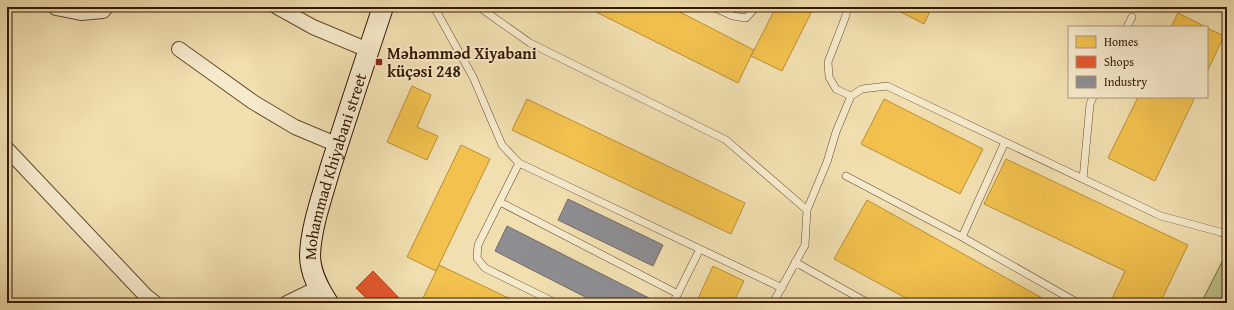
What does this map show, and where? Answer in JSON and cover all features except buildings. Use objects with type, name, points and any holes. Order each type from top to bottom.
[{"type":"street","points":[[56,8],[81,14],[103,11],[106,7]]},
{"type":"street","points":[[277,7],[313,27],[368,50]]},
{"type":"street","name":"Mohammad Khiyabani street","points":[[323,295],[313,273],[310,256],[314,227],[338,145],[383,7]]},
{"type":"street","points":[[179,49],[253,102],[295,127],[338,145]]},
{"type":"street","points":[[7,149],[146,296],[155,303]]},
{"type":"street","points":[[287,303],[323,295]]},
{"type":"lane","points":[[434,7],[473,77],[502,145],[519,163],[782,288]]},
{"type":"lane","points":[[479,7],[530,43],[726,140],[807,210]]},
{"type":"lane","points":[[713,7],[733,16],[746,18],[756,7]]},
{"type":"lane","points":[[848,7],[828,62],[829,77],[836,89],[851,96]]},
{"type":"lane","points":[[1128,26],[1132,17]]},
{"type":"lane","points":[[773,303],[805,245],[807,210],[827,162],[836,132],[851,96],[862,89],[887,86],[1161,216],[1227,235]]},
{"type":"lane","points":[[1083,179],[1090,104],[1093,98]]},
{"type":"lane","points":[[962,237],[1005,142]]},
{"type":"lane","points":[[519,163],[478,245],[477,258],[485,268],[556,303]]},
{"type":"lane","points":[[846,176],[962,237],[1078,303]]},
{"type":"lane","points":[[500,202],[678,294]]},
{"type":"lane","points":[[673,303],[700,249]]},
{"type":"lane","points":[[795,262],[868,303]]},
{"type":"green space","points":[[1227,175],[1227,209],[1224,184]]},
{"type":"green space","points":[[1227,252],[1227,303],[1201,303]]},
{"type":"place","name":"Məhəmməd Xiyabani küçəsi 248","points":[[379,62]]}]
